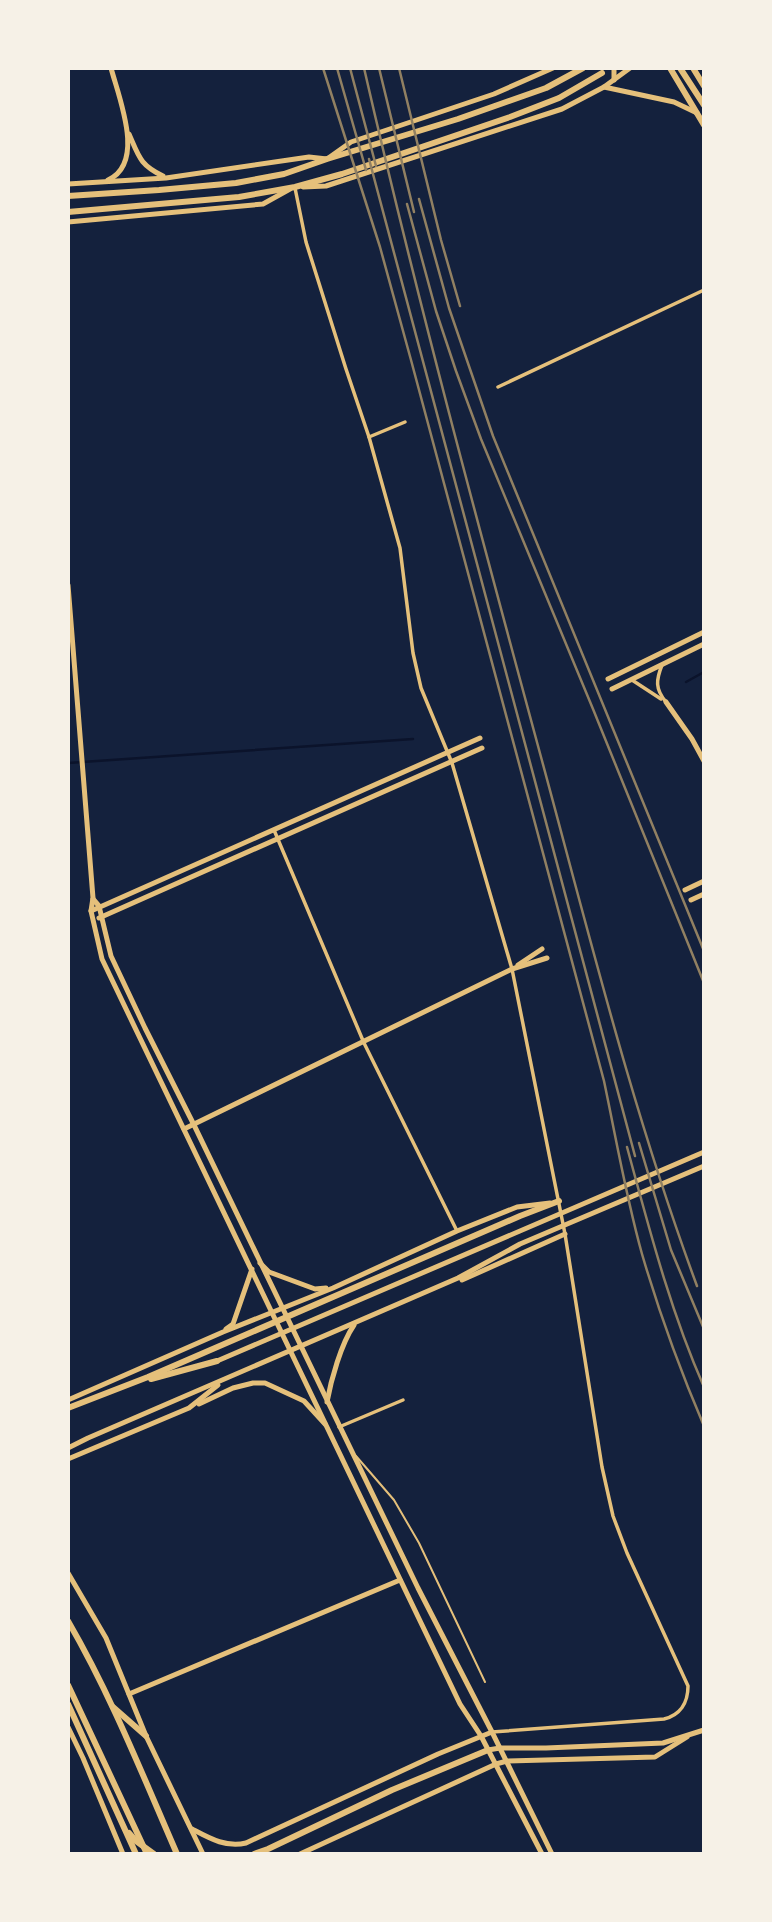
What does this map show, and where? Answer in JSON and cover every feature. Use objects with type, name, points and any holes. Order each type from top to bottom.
[{"type":"main road","points":[[68,196],[254,181],[284,174],[546,88],[583,68]]},
{"type":"main road","points":[[670,68],[704,125]]},
{"type":"main road","points":[[680,68],[704,105]]},
{"type":"main road","points":[[693,68],[704,86]]},
{"type":"main road","points":[[68,212],[239,197],[295,187],[342,174],[510,117],[559,98],[602,73]]},
{"type":"main road","points":[[68,1408],[559,1201]]},
{"type":"main road","points":[[127,1385],[217,1361]]},
{"type":"main road","points":[[68,1620],[111,1705],[177,1854]]},
{"type":"main road","points":[[68,1685],[147,1854]]},
{"type":"main road","points":[[68,1704],[136,1854]]},
{"type":"main road","points":[[111,1705],[146,1736]]},
{"type":"main road","points":[[254,1854],[266,1852],[393,1790],[488,1750]]},
{"type":"main road","points":[[125,1830],[154,1854]]},
{"type":"street","points":[[111,68],[127,129],[141,161],[148,169],[166,178]]},
{"type":"street","points":[[68,184],[166,178],[309,157],[327,159],[351,142],[494,94],[553,68]]},
{"type":"street","points":[[614,68],[614,80]]},
{"type":"street","points":[[68,222],[263,204],[295,187],[326,186],[562,109],[604,87],[630,68]]},
{"type":"street","points":[[604,87],[674,102],[697,113]]},
{"type":"street","points":[[102,183],[115,177],[123,169],[127,153],[127,129]]},
{"type":"street","points":[[192,1829],[215,1841],[236,1846],[492,1732],[664,1719],[673,1717],[688,1696],[684,1675],[627,1553],[613,1516],[602,1467],[559,1201],[512,969],[452,763],[421,688],[412,653],[400,548],[369,437],[306,242],[295,187]]},
{"type":"street","points":[[498,387],[704,290]]},
{"type":"street","points":[[369,437],[405,422]]},
{"type":"street","points":[[68,585],[93,898],[91,911],[102,959],[460,1704],[481,1736],[542,1854]]},
{"type":"street","points":[[608,679],[704,632]]},
{"type":"street","points":[[612,689],[704,644]]},
{"type":"street","points":[[662,665],[656,682],[658,690],[704,761]]},
{"type":"street","points":[[631,680],[666,702]]},
{"type":"street","points":[[91,911],[480,738]]},
{"type":"street","points":[[93,920],[482,748]]},
{"type":"street","points":[[274,830],[364,1042],[457,1231]]},
{"type":"street","points":[[685,890],[704,881]]},
{"type":"street","points":[[691,900],[704,894]]},
{"type":"street","points":[[93,898],[99,906],[111,956],[145,1028],[339,1427],[552,1854]]},
{"type":"street","points":[[184,1129],[512,969],[542,949]]},
{"type":"street","points":[[512,969],[548,958]]},
{"type":"street","points":[[217,1361],[704,1152]]},
{"type":"street","points":[[68,1448],[458,1278],[520,1244],[704,1166]]},
{"type":"street","points":[[68,1401],[223,1332],[333,1288],[457,1231],[517,1207],[559,1201]]},
{"type":"street","points":[[189,1408],[216,1386],[565,1234]]},
{"type":"street","points":[[260,1263],[268,1272],[314,1289],[333,1288]]},
{"type":"street","points":[[223,1332],[233,1324],[252,1269]]},
{"type":"street","points":[[327,1402],[346,1336],[354,1325]]},
{"type":"street","points":[[68,1459],[233,1388],[253,1382],[265,1383],[304,1401],[325,1424]]},
{"type":"street","points":[[339,1427],[403,1400]]},
{"type":"street","points":[[68,1573],[106,1638],[146,1736],[203,1854]]},
{"type":"street","points":[[129,1694],[400,1580]]},
{"type":"street","points":[[68,1727],[123,1854]]},
{"type":"street","points":[[488,1750],[663,1743],[704,1730]]},
{"type":"street","points":[[300,1854],[495,1764],[507,1761],[655,1757],[687,1737]]},
{"type":"lane","points":[[349,1447],[394,1500],[419,1543],[485,1682]]},
{"type":"waterway","points":[[686,682],[704,672]]},
{"type":"waterway","points":[[68,763],[413,739]]},
{"type":"railway","points":[[323,68],[380,247],[411,360],[604,1081],[642,1254],[670,1341],[704,1426]]},
{"type":"railway","points":[[337,68],[366,170]]},
{"type":"railway","points":[[350,68],[376,166]]},
{"type":"railway","points":[[364,68],[449,413],[595,957],[652,1155],[697,1286]]},
{"type":"railway","points":[[379,68],[414,212]]},
{"type":"railway","points":[[399,68],[460,306]]},
{"type":"railway","points":[[369,159],[635,1156]]},
{"type":"railway","points":[[419,199],[449,308],[493,436],[704,951]]},
{"type":"railway","points":[[407,204],[436,311],[481,439],[704,983]]},
{"type":"railway","points":[[639,1143],[671,1250],[704,1329]]},
{"type":"railway","points":[[627,1147],[670,1299],[704,1387]]}]
